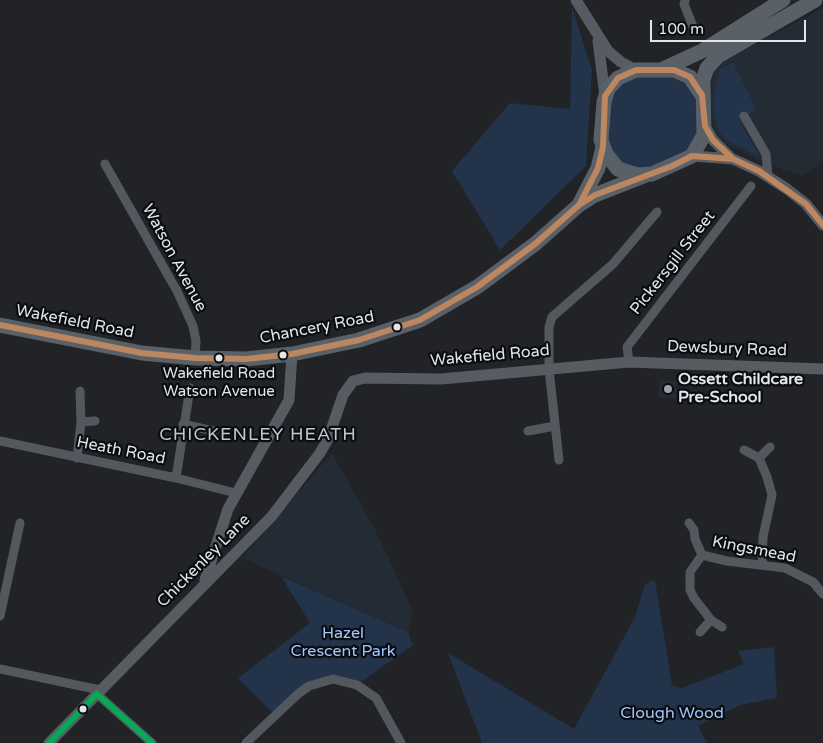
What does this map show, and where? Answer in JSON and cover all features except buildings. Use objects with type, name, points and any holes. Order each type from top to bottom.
[{"type":"highway","points":[[663,69],[702,51],[783,0]]},
{"type":"highway","points":[[702,95],[690,78],[674,70],[636,70],[618,78],[605,96],[602,147],[611,163],[628,174],[646,175],[672,166],[692,156],[702,142],[705,126],[702,80],[708,68],[718,56],[815,0]]},
{"type":"highway","name":"Chancery Road","points":[[578,205],[589,188],[598,168],[602,147]]},
{"type":"highway","name":"Chancery Road","points":[[142,353],[195,358],[246,359],[292,354],[359,340],[420,320],[477,286],[535,244],[578,205],[595,195],[646,175]]},
{"type":"highway","name":"Wakefield Road","points":[[0,325],[142,353]]},
{"type":"street","points":[[576,0],[597,37],[608,51],[621,62],[636,70]]},
{"type":"street","points":[[685,0],[684,4],[694,28]]},
{"type":"street","points":[[597,37],[605,96]]},
{"type":"street","points":[[744,116],[766,154],[768,176]]},
{"type":"street","points":[[705,126],[717,145],[733,159],[768,176],[806,204],[823,225]]},
{"type":"street","points":[[692,156],[733,159]]},
{"type":"street","name":"Watson Avenue","points":[[105,164],[177,291],[193,326],[196,341],[195,358]]},
{"type":"street","points":[[102,182],[111,176]]},
{"type":"street","name":"Pickersgill Street","points":[[629,362],[626,347],[751,186]]},
{"type":"street","points":[[560,460],[549,369],[552,317],[613,264],[657,212]]},
{"type":"street","points":[[203,586],[220,537],[222,523],[236,493],[289,400],[292,354]]},
{"type":"street","name":"Dewsbury Road","points":[[629,362],[823,369]]},
{"type":"street","name":"Wakefield Road","points":[[353,381],[365,378],[440,379],[629,362]]},
{"type":"street","name":"Chickenley Lane","points":[[49,743],[235,551],[272,516],[320,453],[328,439],[343,395],[353,381]]},
{"type":"street","points":[[176,478],[190,388]]},
{"type":"street","points":[[77,458],[81,422],[80,392]]},
{"type":"street","points":[[81,422],[95,421]]},
{"type":"street","points":[[183,424],[213,430]]},
{"type":"street","points":[[528,431],[556,426]]},
{"type":"street","name":"Heath Road","points":[[0,441],[176,478],[236,493]]},
{"type":"street","points":[[758,458],[770,447]]},
{"type":"street","points":[[744,450],[758,458],[767,477],[772,495],[763,537],[762,564]]},
{"type":"street","points":[[0,616],[20,524]]},
{"type":"street","name":"Kingsmead","points":[[689,524],[694,530],[697,547],[702,555],[727,561],[762,564],[795,572],[813,582],[823,592]]},
{"type":"street","points":[[220,537],[235,551]]},
{"type":"street","name":"Kingsmead","points":[[702,555],[690,572],[690,590],[711,620],[722,627]]},
{"type":"street","points":[[700,632],[711,620]]},
{"type":"street","points":[[0,669],[99,692],[152,743]]},
{"type":"street","points":[[246,743],[298,694],[309,686],[333,679],[357,685],[376,698],[401,743]]},
{"type":"shaded area","points":[[823,8],[823,163],[803,176],[762,162],[727,144],[717,135],[713,125],[710,95],[714,71],[722,61]]},
{"type":"shaded area","name":"Ossett Childcare Pre-School","points":[[659,380],[677,381],[676,399],[658,398]]},
{"type":"shaded area","points":[[332,453],[375,529],[413,611],[408,632],[242,558]]},
{"type":"green space","points":[[572,7],[592,70],[586,166],[500,250],[452,171],[510,103],[570,109]]},
{"type":"green space","points":[[733,62],[756,108],[740,123],[761,158],[725,139],[718,130],[714,113],[714,92],[720,69]]},
{"type":"green space","points":[[648,69],[697,85],[698,149],[637,175],[603,147],[608,89]]},
{"type":"green space","name":"Hazel Crescent Park","points":[[281,576],[408,632],[413,645],[357,685],[322,681],[275,715],[238,678],[310,623]]},
{"type":"green space","name":"Clough Wood","points":[[655,580],[672,685],[682,688],[744,664],[738,651],[774,647],[777,698],[740,705],[698,726],[707,743],[482,743],[448,653],[574,729],[635,617],[645,584]]},
{"type":"transit line","points":[[579,205],[598,168],[603,147],[605,96],[618,78],[636,70],[674,70],[690,77],[702,95],[705,126],[713,140],[733,159]]},
{"type":"transit line","points":[[0,325],[142,353],[195,358],[246,359],[292,354],[359,340],[420,320],[477,287],[535,244],[579,205],[595,195],[672,166],[692,156],[733,159],[759,171],[806,204],[823,225]]},
{"type":"transit line","points":[[97,694],[152,743]]},
{"type":"transit line","points":[[49,743],[97,694]]},
{"type":"place","name":"Wakefield Road Watson Avenue","points":[[219,358]]},
{"type":"place","name":"Ossett Childcare Pre-School","points":[[668,389]]},
{"type":"district","name":"CHICKENLEY HEATH","points":[[258,435]]}]
